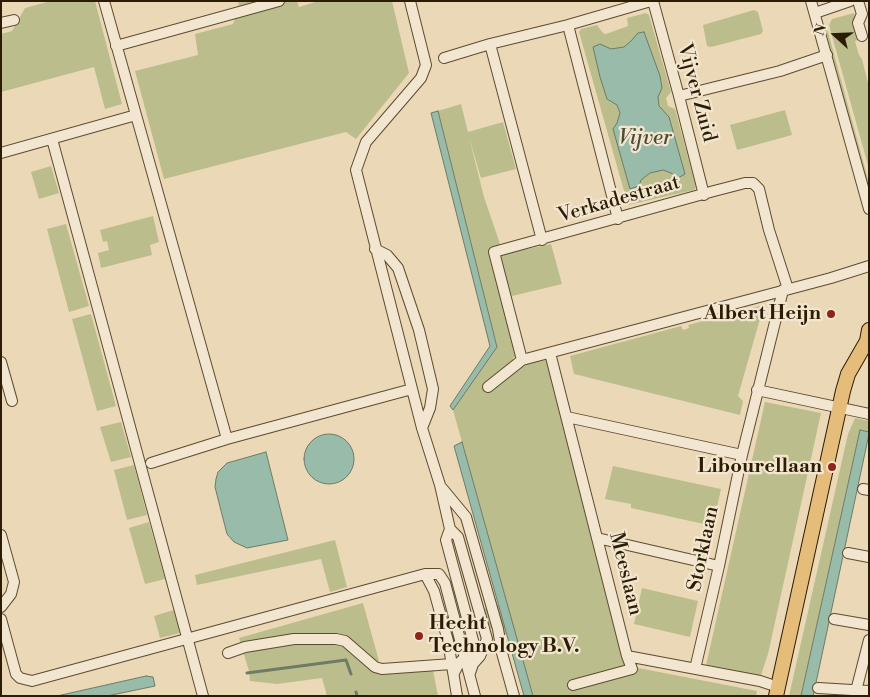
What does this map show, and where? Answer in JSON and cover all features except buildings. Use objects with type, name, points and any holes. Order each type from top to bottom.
[{"type":"main road","points":[[777,691],[839,407],[848,374],[868,337]]},
{"type":"street","points":[[104,1],[227,440]]},
{"type":"street","points":[[116,46],[279,1]]},
{"type":"street","points":[[410,1],[426,64],[421,78],[366,142],[356,170],[422,428],[440,485],[450,529],[458,537],[487,639],[502,653]]},
{"type":"street","points":[[444,58],[652,1]]},
{"type":"street","name":"Vijver Zuid","points":[[652,1],[704,194]]},
{"type":"street","points":[[811,1],[869,209]]},
{"type":"street","points":[[815,13],[850,1]]},
{"type":"street","points":[[858,1],[865,18],[858,23],[862,36]]},
{"type":"street","points":[[1,23],[14,20]]},
{"type":"street","points":[[568,25],[618,219]]},
{"type":"street","points":[[490,44],[542,240]]},
{"type":"street","points":[[679,96],[780,71],[827,55]]},
{"type":"street","points":[[1,154],[136,115]]},
{"type":"street","points":[[52,139],[203,696]]},
{"type":"street","name":"Verkadestraat","points":[[522,360],[494,252],[704,194],[745,183],[753,183],[759,189],[785,289]]},
{"type":"street","points":[[375,248],[387,255],[398,268],[419,330],[433,388],[430,408],[422,428]]},
{"type":"street","points":[[488,387],[522,360],[785,289],[800,290],[869,266]]},
{"type":"street","name":"Storklaan","points":[[695,669],[757,390],[785,289]]},
{"type":"street","name":"Meeslaan","points":[[550,353],[627,656]]},
{"type":"street","points":[[1,362],[12,400]]},
{"type":"street","points":[[151,463],[412,389]]},
{"type":"street","points":[[757,390],[869,414]]},
{"type":"street","points":[[567,417],[742,455]]},
{"type":"street","points":[[440,485],[466,517],[498,629],[502,653],[514,696]]},
{"type":"street","points":[[228,653],[245,647],[294,639],[336,639],[345,641],[375,667],[382,669],[453,668],[472,651],[474,644],[446,540],[450,529]]},
{"type":"street","points":[[1,535],[14,582],[11,594],[1,607]]},
{"type":"street","points":[[597,538],[719,566]]},
{"type":"street","points":[[848,553],[869,556]]},
{"type":"street","points":[[425,574],[434,591],[448,641],[457,696]]},
{"type":"street","points":[[1,619],[16,674],[20,678],[32,681],[425,574],[439,574],[445,583],[466,656],[475,696]]},
{"type":"street","points":[[834,619],[869,626]]},
{"type":"street","points":[[470,673],[472,664],[480,656],[487,639]]},
{"type":"street","points":[[856,691],[869,640]]},
{"type":"street","points":[[627,656],[760,681],[777,691]]},
{"type":"street","points":[[573,686],[632,669],[627,656]]},
{"type":"street","points":[[818,688],[869,691]]},
{"type":"shaded area","points":[[51,1],[95,1],[122,104],[105,109],[94,67],[1,92],[1,34],[12,31],[25,8]]},
{"type":"shaded area","points":[[238,1],[297,1],[299,7],[319,1],[392,1],[409,73],[356,139],[346,132],[164,179],[135,71],[198,55],[195,34],[233,24],[239,7]]},
{"type":"shaded area","points":[[754,10],[758,12],[763,31],[761,34],[711,47],[707,46],[703,25]]},
{"type":"shaded area","points":[[646,13],[649,15],[671,92],[666,98],[668,106],[675,109],[696,187],[694,190],[628,205],[579,32],[581,29],[597,25],[606,34],[628,26],[627,18]]},
{"type":"shaded area","points":[[854,13],[860,39],[855,41],[869,87],[869,169],[829,25],[832,19]]},
{"type":"shaded area","points":[[827,28],[869,183],[868,188],[825,29]]},
{"type":"shaded area","points":[[461,104],[468,132],[503,122],[516,169],[481,178],[469,137],[484,197],[500,244],[494,247],[517,356],[513,358],[514,366],[546,360],[564,420],[628,666],[757,691],[756,696],[533,696],[517,639],[475,622],[463,626],[460,616],[507,602],[453,410],[497,346],[438,111]]},
{"type":"shaded area","points":[[785,110],[792,135],[737,150],[730,125]]},
{"type":"shaded area","points":[[51,166],[59,193],[39,199],[31,172]]},
{"type":"shaded area","points":[[153,216],[159,242],[150,245],[152,255],[101,268],[98,253],[109,250],[107,241],[103,242],[100,230]]},
{"type":"shaded area","points":[[66,224],[89,306],[69,312],[47,229]]},
{"type":"shaded area","points":[[551,244],[562,284],[508,297],[498,255]]},
{"type":"shaded area","points":[[764,305],[738,396],[743,401],[740,415],[574,374],[570,356],[681,326],[683,330],[689,328],[688,325]]},
{"type":"shaded area","points":[[91,314],[116,406],[97,411],[72,319]]},
{"type":"shaded area","points":[[765,402],[821,413],[768,654],[759,681],[705,670]]},
{"type":"shaded area","points":[[855,418],[869,421],[869,432],[860,430],[801,696],[789,696],[848,434]]},
{"type":"shaded area","points":[[121,422],[131,457],[111,462],[100,427]]},
{"type":"shaded area","points":[[134,465],[147,515],[127,520],[114,470]]},
{"type":"shaded area","points":[[613,466],[721,489],[713,526],[631,508],[631,504],[605,499]]},
{"type":"shaded area","points":[[149,522],[165,579],[145,584],[129,528]]},
{"type":"shaded area","points":[[335,540],[347,587],[330,592],[321,559],[197,585],[195,575]]},
{"type":"shaded area","points":[[642,588],[698,601],[690,637],[634,624]]},
{"type":"shaded area","points":[[363,603],[379,661],[367,661],[380,673],[387,674],[433,670],[438,696],[327,696],[322,678],[277,684],[250,681],[249,671],[239,638]]},
{"type":"shaded area","points":[[174,610],[180,633],[160,638],[154,616]]},
{"type":"water","name":"Vijver","points":[[644,32],[660,76],[662,88],[658,97],[659,106],[669,117],[685,174],[678,178],[663,170],[650,173],[641,180],[639,186],[630,189],[613,129],[620,113],[617,105],[607,99],[593,47],[600,44],[611,49],[624,47],[638,33]]},
{"type":"water","points":[[438,111],[497,347],[453,410],[450,406],[490,346],[431,113]]},
{"type":"water","points":[[860,430],[869,432],[869,434],[817,678],[813,696],[801,696]]},
{"type":"water","points":[[324,434],[334,434],[347,441],[354,454],[354,464],[347,477],[334,484],[324,484],[315,480],[308,473],[304,464],[304,454],[308,445],[315,438]]},
{"type":"water","points":[[462,442],[533,696],[524,696],[454,446]]},
{"type":"water","points":[[266,452],[288,540],[247,548],[234,542],[227,534],[215,487],[216,479],[218,472],[227,463]]},
{"type":"water","points":[[146,676],[153,677],[155,686],[107,696],[57,696]]},
{"type":"waterway","points":[[247,673],[346,660],[351,674]]},
{"type":"waterway","points":[[356,692],[357,696]]},
{"type":"place","name":"Albert Heijn","points":[[831,314]]},
{"type":"place","name":"Libourellaan","points":[[832,467]]},
{"type":"place","name":"Hecht Technology B.V.","points":[[419,636]]}]
